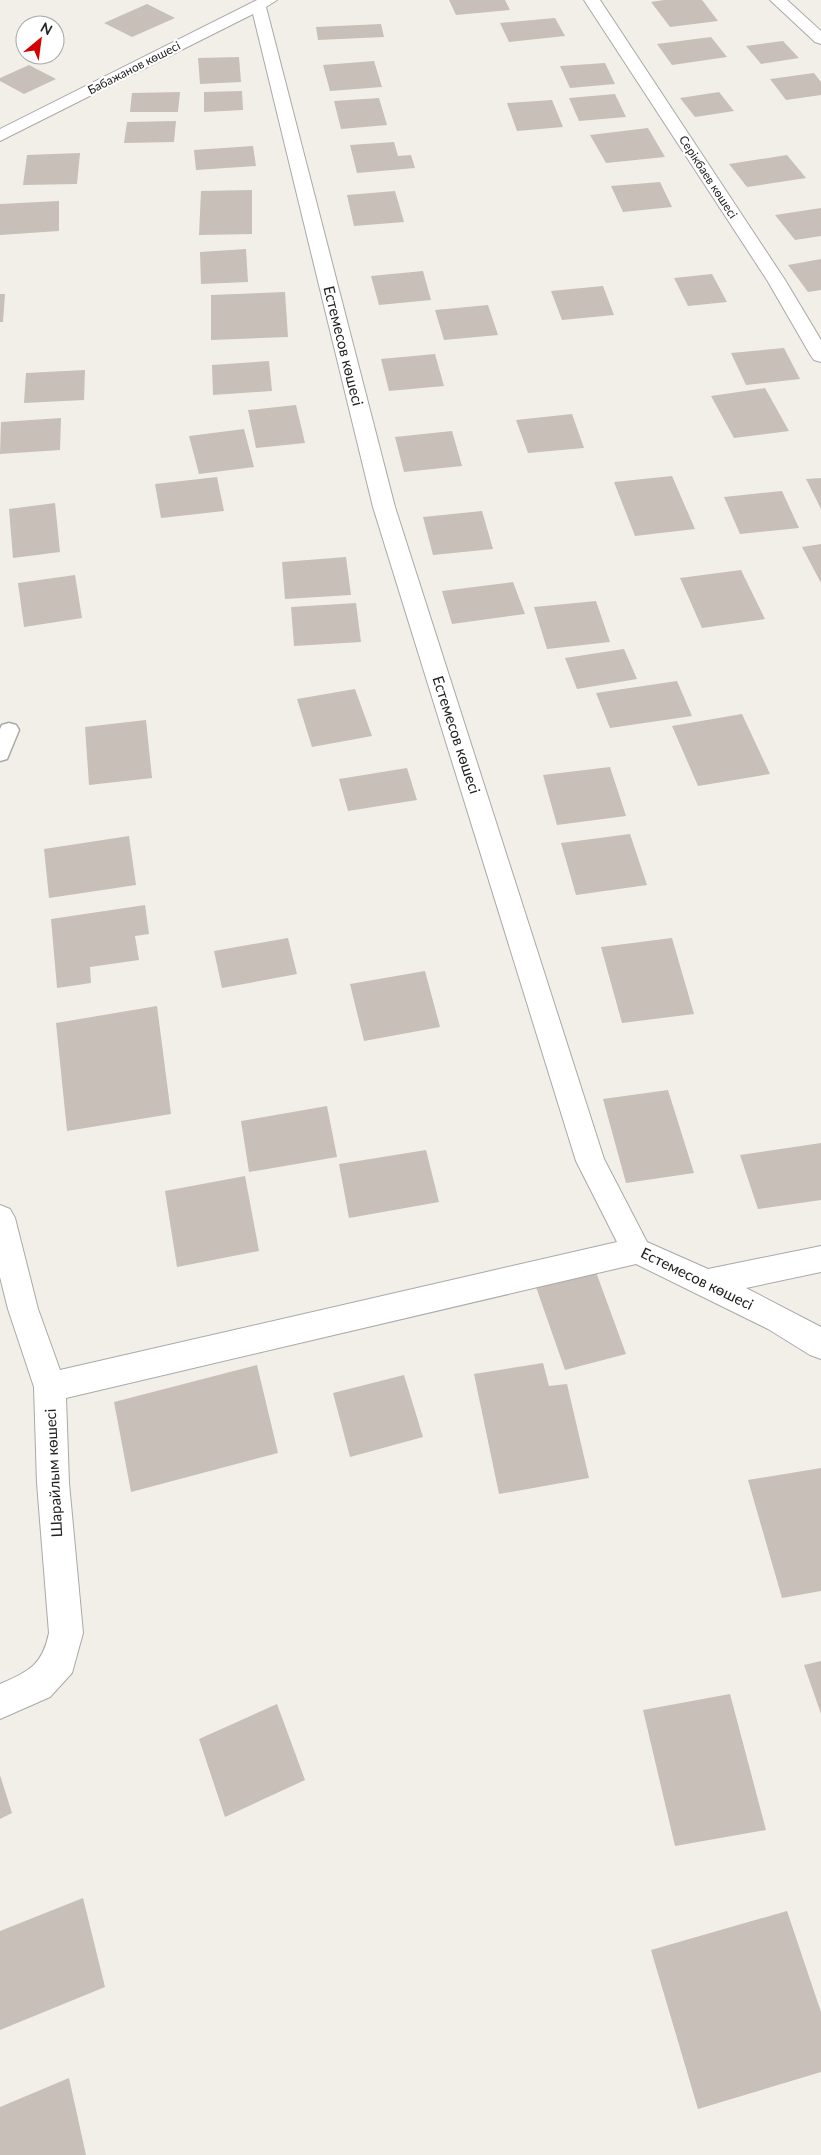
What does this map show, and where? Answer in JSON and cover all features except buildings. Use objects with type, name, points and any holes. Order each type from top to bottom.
[{"type":"street","name":"Серікбаев көшесі","points":[[592,0],[776,280],[821,356]]},
{"type":"street","points":[[778,0],[821,39]]},
{"type":"street","name":"Бабажанов көшесі","points":[[0,136],[264,3]]},
{"type":"street","name":"Естемесов көшесі","points":[[264,3],[384,507],[590,1161],[637,1250],[674,1265],[705,1283],[806,1333],[821,1345]]},
{"type":"street","name":"Шарайлым көшесі","points":[[0,1218],[23,1309],[50,1387],[53,1483],[66,1633],[60,1661],[38,1685],[0,1702]]},
{"type":"street","points":[[50,1387],[637,1250]]},
{"type":"street","points":[[705,1283],[821,1259]]},
{"type":"lane","points":[[0,754],[9,730]]}]
